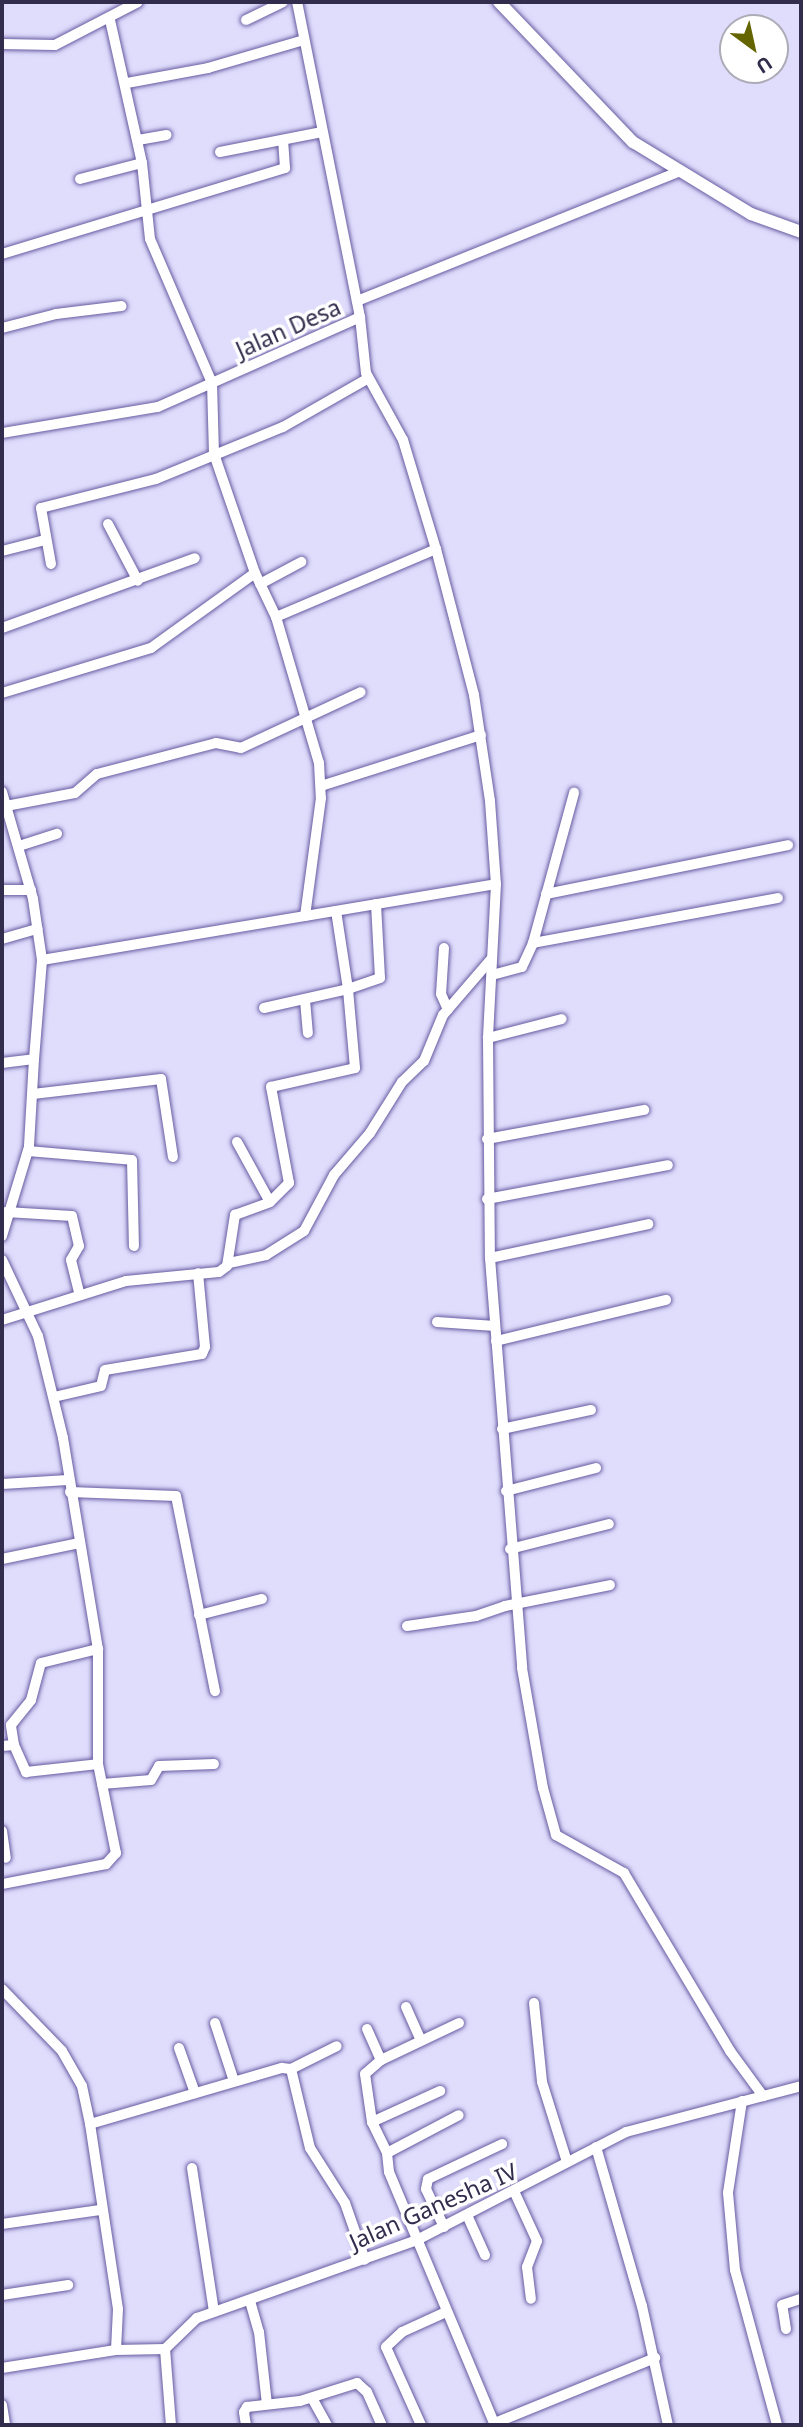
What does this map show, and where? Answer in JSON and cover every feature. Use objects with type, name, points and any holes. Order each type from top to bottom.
[{"type":"main road","points":[[499,2],[633,142],[678,172],[751,214],[801,232]]},
{"type":"street","points":[[2,44],[55,45],[110,20],[138,2]]},
{"type":"street","points":[[246,20],[283,2]]},
{"type":"street","name":"Jalan Desa","points":[[2,433],[86,422],[158,407],[360,317],[297,2]]},
{"type":"street","points":[[110,20],[127,83],[138,140],[155,256],[212,383],[214,454],[255,572],[276,617],[308,715],[321,786],[305,916]]},
{"type":"street","points":[[127,83],[208,68],[304,40]]},
{"type":"street","points":[[220,152],[322,132]]},
{"type":"street","points":[[138,140],[167,135]]},
{"type":"street","points":[[2,254],[146,208],[285,168],[284,139]]},
{"type":"street","points":[[80,179],[142,163]]},
{"type":"street","points":[[357,301],[678,172]]},
{"type":"street","points":[[2,328],[84,310],[122,306]]},
{"type":"street","points":[[360,317],[367,379],[403,440],[436,549],[481,735],[496,884],[488,1038],[487,1199],[510,1549],[530,1728],[553,1829],[560,1840],[612,1863],[624,1873],[675,1951],[730,2051],[763,2096]]},
{"type":"street","points":[[51,564],[41,508],[114,491],[214,454],[304,417],[367,379]]},
{"type":"street","points":[[108,524],[143,579]]},
{"type":"street","points":[[2,551],[45,540]]},
{"type":"street","points":[[276,617],[436,549]]},
{"type":"street","points":[[2,628],[195,558]]},
{"type":"street","points":[[260,583],[301,562]]},
{"type":"street","points":[[2,693],[119,661],[178,630],[255,572]]},
{"type":"street","points":[[6,806],[75,793],[97,774],[216,743],[241,748],[361,692]]},
{"type":"street","points":[[321,786],[481,735]]},
{"type":"street","points":[[2,792],[6,806],[6,822],[19,846],[31,890],[42,960],[28,1151],[5,1212],[2,1236]]},
{"type":"street","points":[[492,975],[522,967],[533,943],[574,793]]},
{"type":"street","points":[[19,846],[57,834]]},
{"type":"street","points":[[547,894],[788,845]]},
{"type":"street","points":[[42,960],[496,884]]},
{"type":"street","points":[[2,890],[31,890]]},
{"type":"street","points":[[533,943],[778,898]]},
{"type":"street","points":[[264,1008],[348,989],[380,978],[376,904]]},
{"type":"street","points":[[229,1264],[235,1215],[270,1202],[285,1190],[290,1176],[271,1087],[355,1068],[348,989],[336,911]]},
{"type":"street","points":[[2,939],[38,929]]},
{"type":"street","points":[[444,948],[441,994],[448,1010]]},
{"type":"street","points":[[2,1320],[126,1281],[219,1272],[229,1264],[266,1255],[304,1231],[334,1175],[370,1133],[402,1082],[424,1061],[448,1010],[492,958]]},
{"type":"street","points":[[304,1000],[308,1033]]},
{"type":"street","points":[[488,1038],[562,1019]]},
{"type":"street","points":[[2,1063],[34,1059]]},
{"type":"street","points":[[33,1094],[161,1079],[173,1157]]},
{"type":"street","points":[[486,1139],[644,1110]]},
{"type":"street","points":[[237,1142],[270,1202]]},
{"type":"street","points":[[28,1151],[132,1160],[134,1246]]},
{"type":"street","points":[[487,1199],[668,1165]]},
{"type":"street","points":[[5,1212],[72,1216],[79,1246],[71,1260],[79,1295]]},
{"type":"street","points":[[490,1258],[649,1224]]},
{"type":"street","points":[[2,1260],[28,1312],[54,1397],[98,1648],[98,1764],[114,1859],[2,1884]]},
{"type":"street","points":[[54,1397],[101,1386],[105,1370],[202,1354],[205,1348],[198,1273]]},
{"type":"street","points":[[496,1341],[666,1300]]},
{"type":"street","points":[[437,1322],[495,1326]]},
{"type":"street","points":[[502,1429],[591,1410]]},
{"type":"street","points":[[506,1491],[596,1468]]},
{"type":"street","points":[[2,1484],[68,1480]]},
{"type":"street","points":[[70,1492],[176,1496],[215,1691]]},
{"type":"street","points":[[510,1549],[609,1524]]},
{"type":"street","points":[[2,1559],[79,1543]]},
{"type":"street","points":[[407,1626],[476,1616],[516,1603],[610,1585]]},
{"type":"street","points":[[199,1615],[262,1598]]},
{"type":"street","points":[[98,1648],[41,1663],[32,1700],[11,1725],[15,1745],[26,1772],[98,1764]]},
{"type":"street","points":[[2,1746],[15,1745]]},
{"type":"street","points":[[102,1784],[151,1780],[159,1766],[214,1764]]},
{"type":"street","points":[[2,1830],[6,1858]]},
{"type":"street","points":[[2,1989],[39,2023],[67,2058],[82,2086],[118,2309],[116,2350]]},
{"type":"street","points":[[534,2003],[542,2081],[567,2162]]},
{"type":"street","points":[[405,2007],[421,2041]]},
{"type":"street","points":[[215,2023],[234,2081]]},
{"type":"street","points":[[460,2023],[381,2060],[365,2071],[372,2122],[387,2153],[388,2172],[495,2424],[655,2358]]},
{"type":"street","points":[[367,2029],[381,2060]]},
{"type":"street","points":[[90,2124],[234,2081],[292,2069],[337,2046]]},
{"type":"street","points":[[179,2048],[195,2093]]},
{"type":"street","points":[[292,2069],[310,2148],[345,2203],[365,2260]]},
{"type":"street","name":"Jalan Ganesha IV","points":[[166,2349],[184,2326],[214,2311],[250,2301],[417,2240],[626,2132],[801,2087]]},
{"type":"street","points":[[372,2122],[440,2091]]},
{"type":"street","points":[[742,2101],[729,2193],[735,2270],[776,2425]]},
{"type":"street","points":[[387,2153],[459,2115]]},
{"type":"street","points":[[444,2227],[426,2189],[428,2179],[502,2144]]},
{"type":"street","points":[[596,2147],[655,2358],[668,2425]]},
{"type":"street","points":[[192,2168],[214,2311]]},
{"type":"street","points":[[514,2191],[537,2241],[527,2267],[531,2299]]},
{"type":"street","points":[[2,2224],[100,2210]]},
{"type":"street","points":[[467,2215],[485,2255]]},
{"type":"street","points":[[2,2295],[68,2286]]},
{"type":"street","points":[[786,2329],[782,2305],[801,2300]]},
{"type":"street","points":[[250,2301],[259,2332],[267,2404]]},
{"type":"street","points":[[421,2425],[386,2347],[402,2332],[446,2312]]},
{"type":"street","points":[[2,2368],[116,2350],[166,2349],[171,2425]]},
{"type":"street","points":[[246,2425],[244,2410],[312,2398],[357,2383],[367,2392],[382,2425]]},
{"type":"street","points":[[312,2398],[327,2425]]},
{"type":"street","points":[[2,2405],[5,2425]]}]
